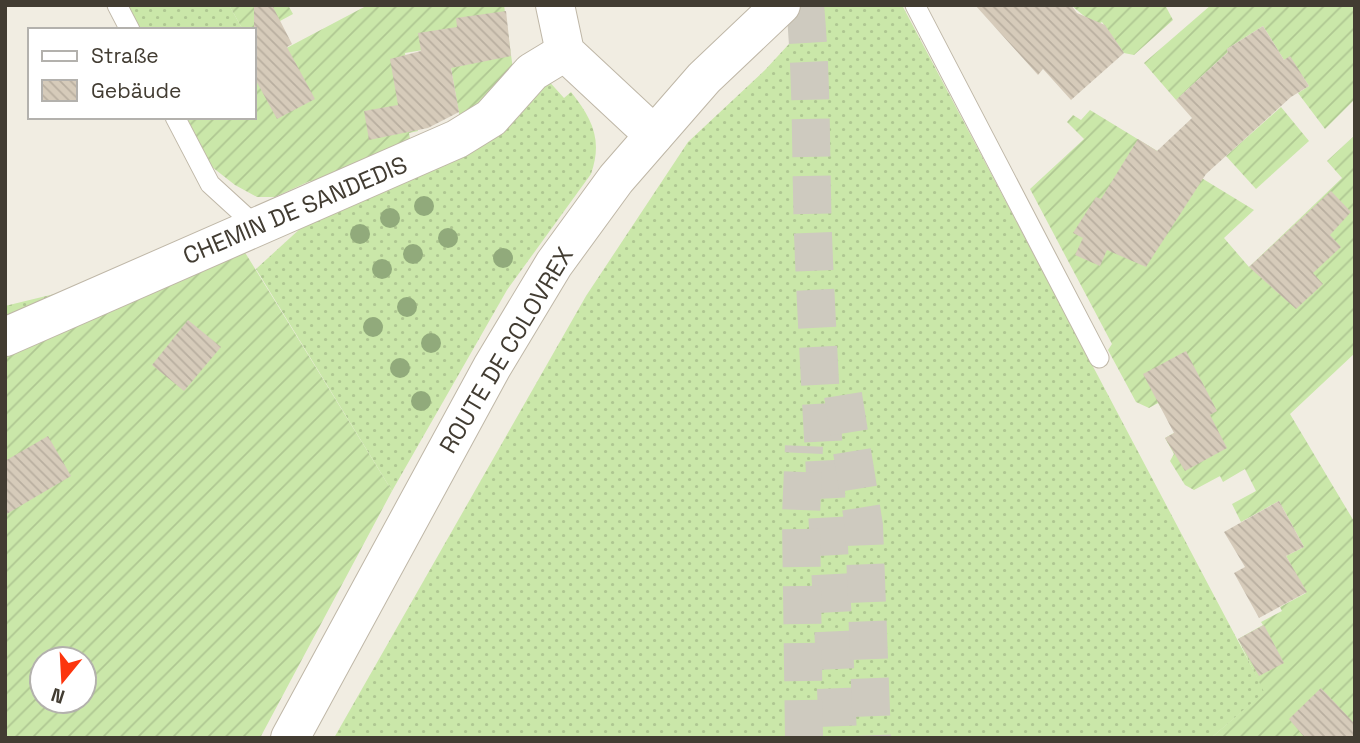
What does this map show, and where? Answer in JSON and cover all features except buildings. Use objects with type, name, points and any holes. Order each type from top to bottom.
[{"type":"street","points":[[555,5],[565,52],[654,135]]},
{"type":"street","name":"ROUTE DE COLOVREX","points":[[290,738],[524,311],[580,228],[654,135],[704,78],[781,5]]},
{"type":"street","name":"CHEMIN DE SANDEDIS","points":[[5,337],[457,139],[491,118],[532,72],[565,52]]},
{"type":"lane","points":[[117,5],[129,28]]},
{"type":"lane","points":[[915,5],[1099,359]]},
{"type":"lane","points":[[176,119],[210,184],[256,226]]},
{"type":"green space","points":[[127,5],[229,5],[242,28],[139,28]]},
{"type":"green space","points":[[229,5],[288,5],[293,14],[256,34],[256,28],[242,28]]},
{"type":"green space","points":[[368,5],[504,5],[513,69],[478,115],[460,119],[451,68],[459,44],[405,53],[418,131],[409,133],[412,150],[326,188],[310,181],[275,197],[257,197],[235,185],[212,167],[187,119],[256,119],[256,54],[260,62]]},
{"type":"green space","points":[[825,5],[902,5],[1265,692],[1211,738],[334,738],[586,296],[688,142],[765,70]]},
{"type":"green space","points":[[1071,5],[1165,5],[1173,20],[1134,55],[1124,53],[1102,22],[1096,26]]},
{"type":"green space","points":[[1211,5],[1355,5],[1355,99],[1325,129],[1298,93],[1309,86],[1290,57],[1284,60],[1263,26],[1227,49],[1228,52],[1176,100],[1144,63]]},
{"type":"green space","points":[[546,78],[564,98],[571,92],[590,120],[596,150],[591,174],[507,290],[392,491],[256,269],[314,216]]},
{"type":"green space","points":[[1281,107],[1309,141],[1256,189],[1226,156]]},
{"type":"green space","points":[[1090,110],[1254,210],[1224,238],[1249,267],[1342,178],[1327,161],[1355,135],[1355,353],[1290,414],[1355,523],[1355,738],[1211,738],[1264,692],[1238,639],[1282,611],[1280,607],[1306,593],[1286,556],[1304,547],[1279,501],[1241,522],[1232,504],[1256,491],[1245,469],[1223,482],[1220,476],[1194,490],[1185,485],[1170,461],[1174,454],[1165,438],[1188,425],[1161,408],[1158,403],[1149,408],[1136,402],[1108,350],[1112,344],[1030,189],[1084,139],[1067,122],[1073,115],[1081,120]]},
{"type":"green space","points":[[241,246],[392,491],[260,738],[5,738],[5,349]]},
{"type":"green space","points":[[79,288],[5,322],[5,306]]},
{"type":"tunnel","points":[[805,5],[814,260],[838,738]]},
{"type":"tunnel","points":[[843,395],[864,526],[872,738]]},
{"type":"tunnel","points":[[804,446],[801,516],[804,738]]}]
